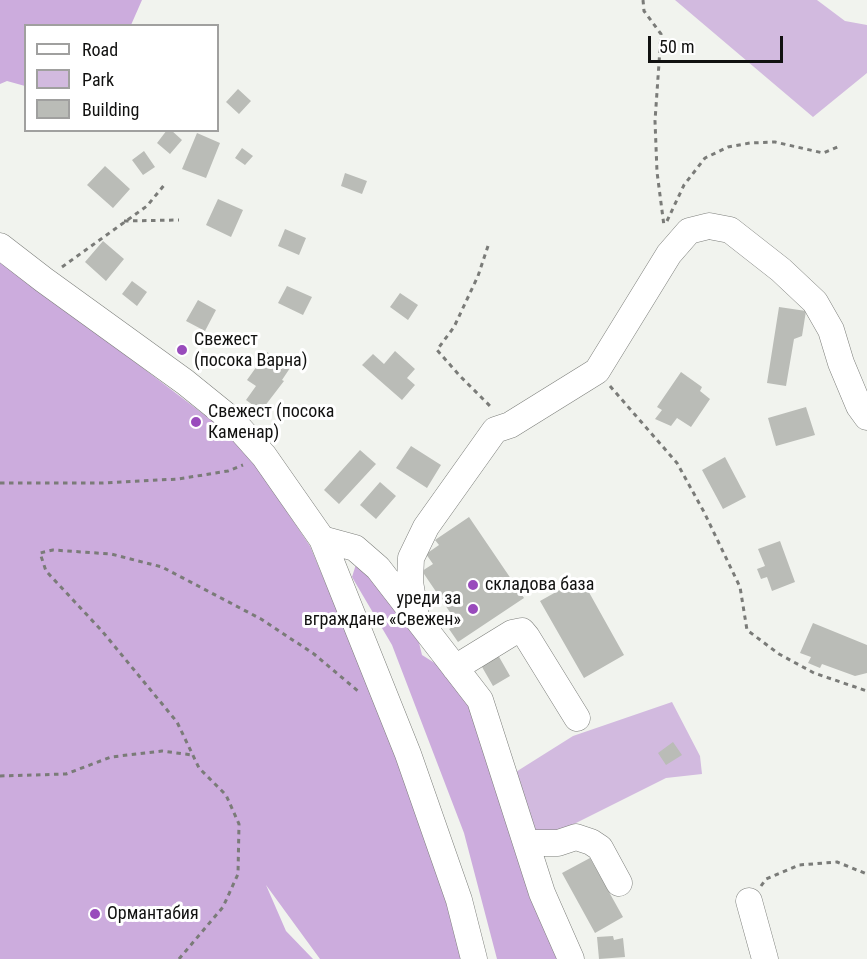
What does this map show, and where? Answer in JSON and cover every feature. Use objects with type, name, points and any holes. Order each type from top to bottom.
[{"type":"street","points":[[416,617],[410,582],[411,558],[426,527],[495,430],[510,425],[597,371],[669,254],[689,231],[709,226],[730,230],[781,270],[815,302],[831,330],[841,363],[859,406],[867,417]]},
{"type":"street","points":[[0,246],[185,382],[232,420],[264,456],[322,538],[408,754],[459,900],[474,959]]},
{"type":"street","points":[[322,538],[355,548],[378,568],[480,700],[542,893],[571,959]]},
{"type":"street","points":[[455,668],[512,633],[522,632],[576,718]]},
{"type":"street","points":[[526,843],[558,843],[576,837],[591,842],[600,848],[619,883]]},
{"type":"street","points":[[748,902],[765,959]]},
{"type":"path","points":[[643,0],[644,11],[661,34],[654,121],[664,228],[684,185],[705,158],[728,147],[775,142],[824,153],[840,146]]},
{"type":"path","points":[[44,280],[147,206],[165,184]]},
{"type":"path","points":[[124,221],[179,220]]},
{"type":"path","points":[[488,246],[478,276],[454,327],[437,350],[497,412],[500,422],[495,430]]},
{"type":"path","points":[[597,371],[677,463],[704,512],[740,587],[747,630],[778,654],[814,673],[867,691]]},
{"type":"path","points":[[0,483],[103,483],[178,479],[228,471],[264,456]]},
{"type":"path","points":[[179,959],[224,907],[238,874],[239,824],[226,795],[199,768],[177,722],[102,631],[46,571],[40,553],[54,550],[111,554],[162,567],[261,618],[314,654],[362,694]]},
{"type":"path","points":[[0,776],[66,774],[111,756],[162,751],[192,755]]},
{"type":"path","points":[[748,902],[766,879],[799,865],[837,862],[867,874]]},
{"type":"green space","points":[[675,0],[817,0],[845,21],[867,25],[867,73],[813,117]]},
{"type":"green space","points":[[672,702],[700,756],[702,774],[666,778],[556,833],[535,833],[511,775],[573,736]]},
{"type":"shaded area","points":[[0,0],[142,0],[131,24],[24,24],[24,86],[7,81],[0,84]]},
{"type":"shaded area","points":[[0,255],[68,311],[240,442],[310,546],[418,804],[464,959],[320,959],[266,885],[286,931],[313,959],[0,959]]},
{"type":"shaded area","points":[[358,558],[406,590],[422,655],[487,696],[575,959],[497,959],[464,833],[392,645],[352,577]]},
{"type":"building","points":[[238,89],[251,101],[239,114],[226,102]]},
{"type":"building","points":[[165,132],[173,132],[182,140],[170,154],[157,143]]},
{"type":"building","points":[[197,133],[220,143],[206,178],[182,169]]},
{"type":"building","points":[[242,148],[253,156],[245,165],[235,158]]},
{"type":"building","points":[[144,151],[155,167],[143,175],[132,160]]},
{"type":"building","points":[[105,166],[130,189],[113,208],[87,185]]},
{"type":"building","points":[[345,173],[367,181],[362,194],[341,186]]},
{"type":"building","points":[[218,199],[243,210],[231,237],[206,225]]},
{"type":"building","points":[[285,229],[306,238],[299,255],[278,246]]},
{"type":"building","points":[[103,241],[124,259],[106,281],[85,262]]},
{"type":"building","points":[[132,281],[147,292],[137,306],[122,294]]},
{"type":"building","points":[[287,286],[312,297],[303,315],[278,303]]},
{"type":"building","points":[[400,293],[418,305],[408,320],[390,307]]},
{"type":"building","points":[[198,300],[216,310],[205,331],[186,321]]},
{"type":"building","points":[[779,307],[806,311],[802,336],[794,339],[786,386],[767,383]]},
{"type":"building","points":[[395,351],[415,369],[407,378],[415,385],[402,400],[362,365],[373,354],[384,364]]},
{"type":"building","points":[[267,352],[290,368],[282,380],[284,381],[261,411],[246,400],[256,386],[247,380]]},
{"type":"building","points":[[681,372],[702,387],[700,391],[710,399],[691,427],[677,418],[671,426],[655,419],[662,410],[657,407]]},
{"type":"building","points":[[806,407],[815,435],[776,446],[768,418]]},
{"type":"building","points":[[411,446],[441,465],[427,488],[396,468]]},
{"type":"building","points":[[360,450],[376,464],[339,504],[324,490]]},
{"type":"building","points":[[725,457],[746,497],[723,509],[702,470]]},
{"type":"building","points":[[380,482],[396,496],[376,519],[360,505]]},
{"type":"building","name":"складова база","points":[[469,517],[524,598],[458,642],[449,629],[458,624],[422,571],[433,564],[426,554],[439,545],[435,540]]},
{"type":"building","points":[[780,541],[795,582],[772,591],[767,577],[761,579],[757,569],[765,566],[758,549]]},
{"type":"building","points":[[581,578],[624,655],[584,678],[540,601]]},
{"type":"building","points":[[813,623],[867,645],[867,673],[855,676],[822,664],[820,668],[808,663],[811,657],[800,653]]},
{"type":"building","points":[[498,655],[510,676],[493,686],[478,660]]},
{"type":"building","points":[[673,742],[682,755],[666,765],[658,753]]},
{"type":"building","points":[[590,858],[623,917],[595,933],[562,873]]},
{"type":"building","points":[[613,936],[614,940],[623,938],[625,957],[599,959],[597,937]]},
{"type":"place","name":"Свежест (посока Варна)","points":[[182,350]]},
{"type":"place","name":"Свежест (посока Каменар)","points":[[196,422]]},
{"type":"place","name":"складова база","points":[[473,585]]},
{"type":"place","name":"уреди за вграждане «Свежен»","points":[[473,609]]},
{"type":"place","name":"Ормантабия","points":[[95,914]]}]
